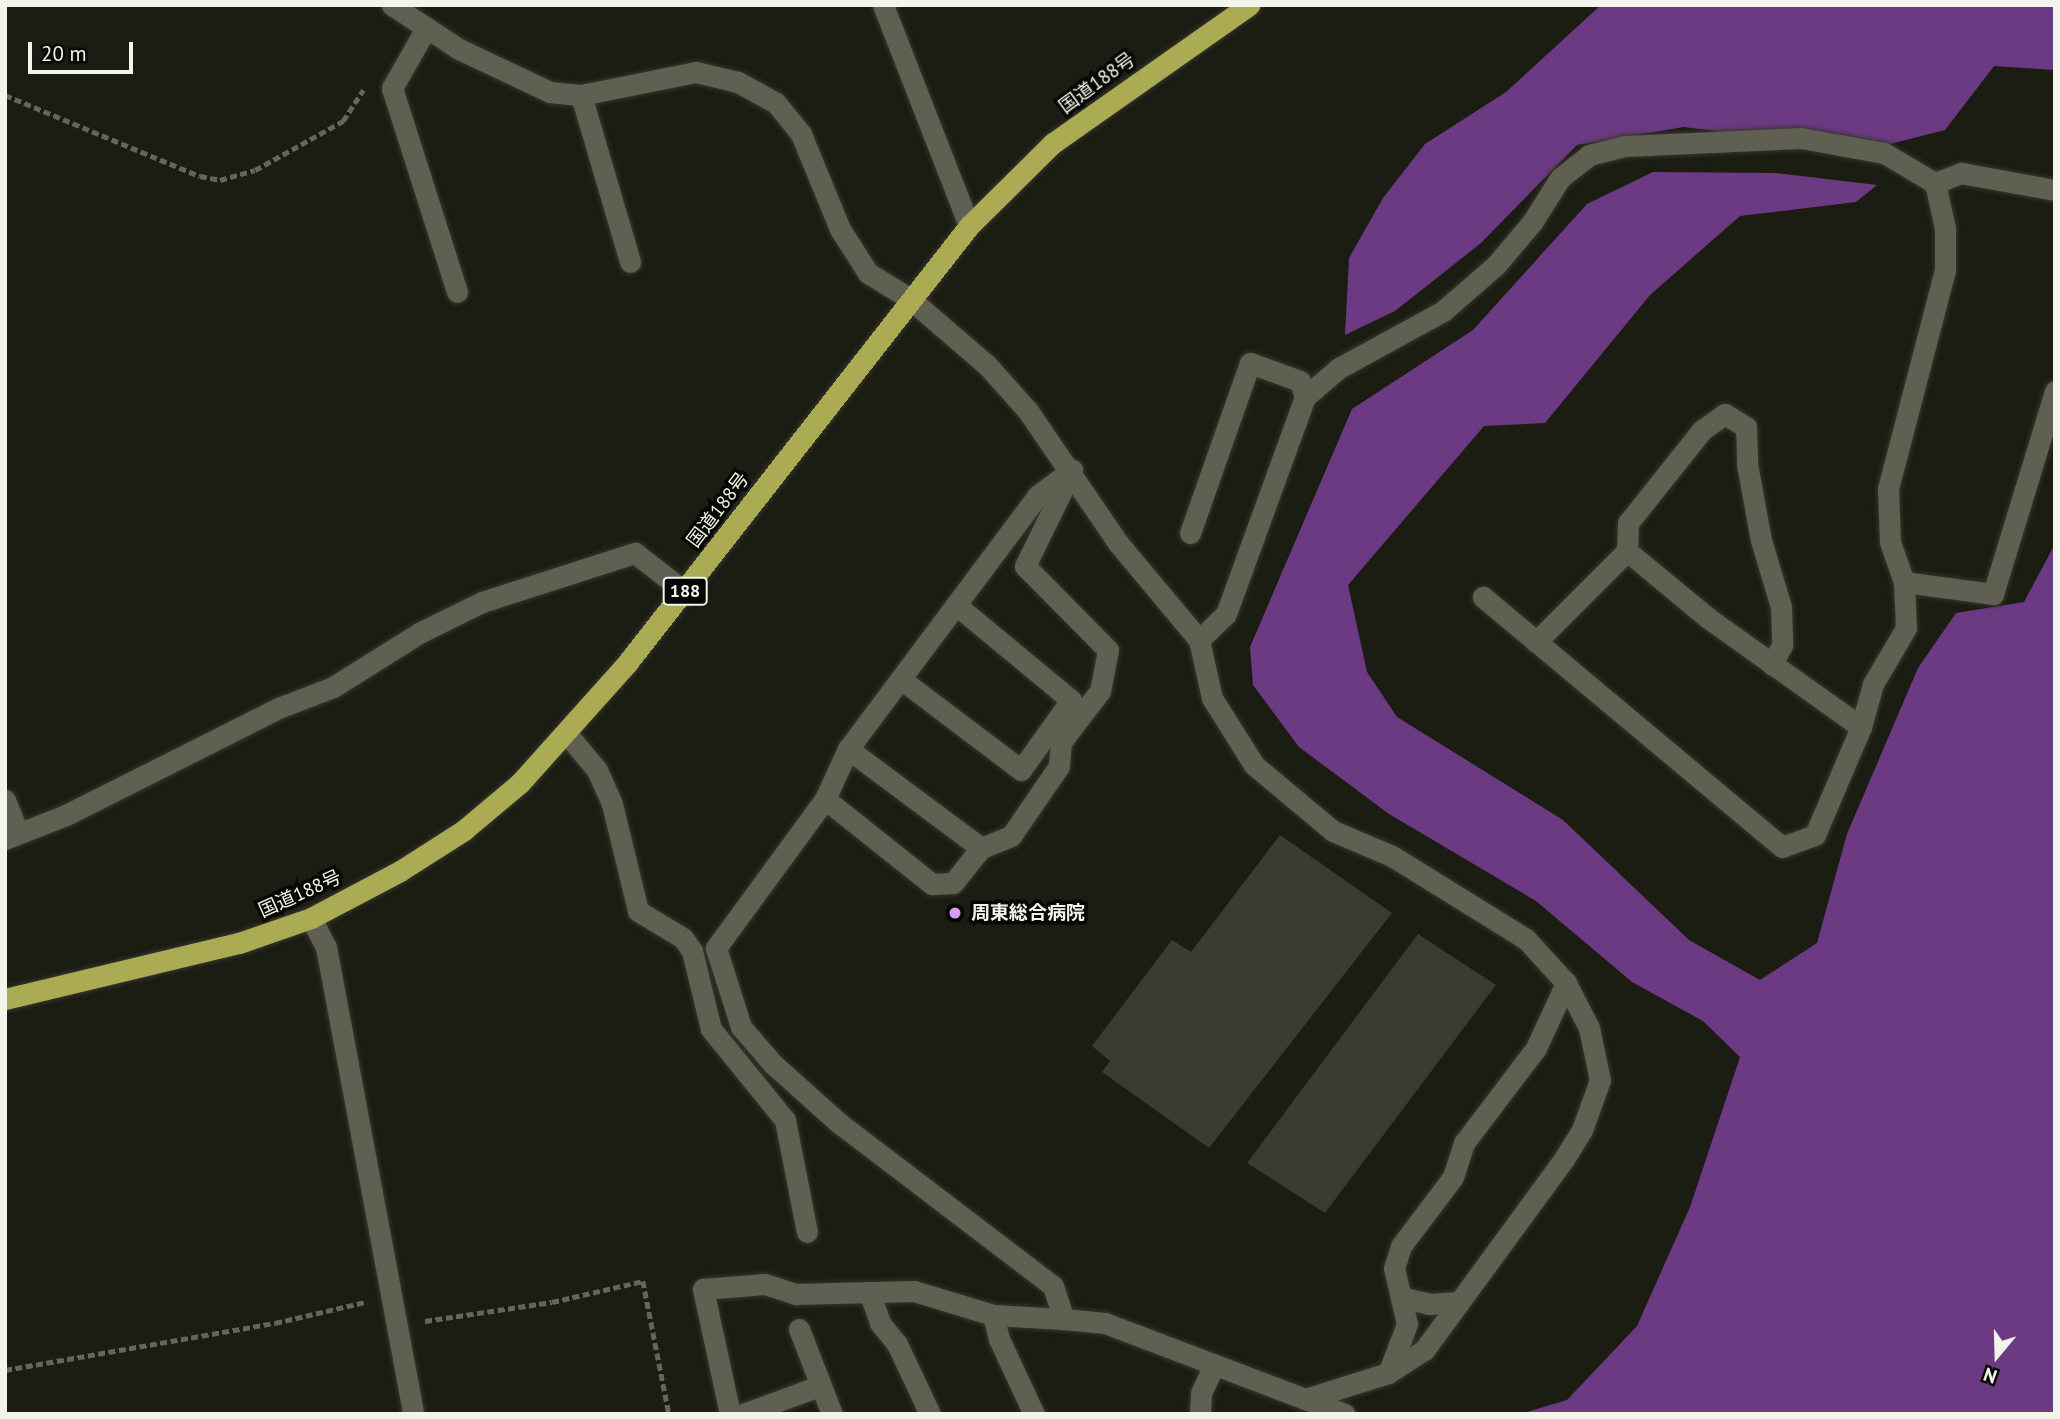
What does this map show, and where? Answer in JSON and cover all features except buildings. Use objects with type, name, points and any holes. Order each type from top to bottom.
[{"type":"highway","name":"国道188号","points":[[5,999],[239,943],[311,918],[400,871],[464,830],[520,783],[567,734],[684,591],[909,298],[969,226],[1053,143],[1249,5]]},
{"type":"street","points":[[392,5],[425,30],[550,92],[581,95],[696,72],[738,82],[776,103],[801,134],[839,229],[869,274],[909,298],[987,365],[1028,411],[1072,470],[1118,543],[1199,640],[1212,698],[1254,765],[1290,799],[1333,831],[1392,856],[1526,939],[1566,983],[1589,1028],[1600,1080],[1582,1130],[1564,1159],[1424,1350],[1388,1373],[1305,1399]]},
{"type":"street","points":[[883,5],[969,226]]},
{"type":"street","points":[[425,30],[393,88],[457,292]]},
{"type":"street","points":[[581,95],[630,262]]},
{"type":"street","points":[[1199,640],[1226,614],[1304,397],[1339,368],[1443,311],[1461,296],[1496,265],[1533,221],[1560,178],[1589,155],[1625,146],[1801,138],[1884,153],[1935,183],[1945,228],[1945,270],[1888,489],[1890,542],[1904,582],[1906,628],[1873,684],[1861,727],[1815,835],[1782,847],[1483,597]]},
{"type":"street","points":[[1935,183],[1961,173],[2055,190]]},
{"type":"street","points":[[1190,533],[1250,363],[1300,381],[1304,397]]},
{"type":"street","points":[[1904,582],[1993,594],[2055,391]]},
{"type":"street","points":[[1536,642],[1627,551],[1628,523],[1702,430],[1725,414],[1746,427],[1747,464],[1761,540],[1781,607],[1782,645],[1772,665]]},
{"type":"street","points":[[1064,1319],[1053,1286],[839,1123],[773,1063],[741,1027],[716,948],[825,799],[848,749],[902,680],[1037,495],[1072,470]]},
{"type":"street","points":[[825,799],[932,884],[953,883],[981,848],[1011,836],[1059,766],[1061,742],[1100,691],[1108,650],[1025,566],[1072,470]]},
{"type":"street","points":[[1627,551],[1772,665],[1861,727]]},
{"type":"street","points":[[5,800],[12,836],[66,815],[281,707],[333,687],[419,633],[482,602],[635,553],[684,591]]},
{"type":"street","points":[[902,680],[1021,770],[1071,700],[956,605]]},
{"type":"street","points":[[567,734],[597,771],[612,803],[638,911],[683,938],[692,951],[711,1029],[785,1120],[807,1232]]},
{"type":"street","points":[[848,749],[981,848]]},
{"type":"street","points":[[311,918],[326,947],[413,1414]]},
{"type":"street","points":[[1388,1373],[1407,1324],[1405,1298],[1394,1268],[1401,1247],[1453,1177],[1464,1143],[1536,1048],[1566,983]]},
{"type":"street","points":[[730,1414],[703,1289],[765,1284],[794,1294],[914,1291],[993,1315],[1105,1324],[1344,1414]]},
{"type":"street","points":[[869,1292],[880,1323],[897,1344],[930,1414]]},
{"type":"street","points":[[1405,1298],[1429,1304],[1459,1302]]},
{"type":"street","points":[[993,1315],[999,1339],[1034,1414]]},
{"type":"street","points":[[799,1329],[818,1386],[832,1414]]},
{"type":"street","points":[[1200,1414],[1201,1392],[1213,1365]]},
{"type":"street","points":[[743,1414],[818,1386]]},
{"type":"path","points":[[5,95],[200,176],[220,180],[255,170],[343,121],[366,85]]},
{"type":"path","points":[[397,1326],[552,1302],[643,1281],[669,1414]]},
{"type":"path","points":[[5,1370],[275,1324],[391,1296]]},
{"type":"shaded area","points":[[1601,5],[2055,5],[2055,70],[1994,66],[1945,130],[1866,150],[1684,127],[1577,145],[1481,243],[1395,311],[1345,335],[1349,258],[1383,198],[1425,144],[1506,92]]},
{"type":"shaded area","points":[[1653,172],[1775,173],[1877,185],[1856,202],[1740,216],[1650,295],[1545,423],[1484,426],[1348,585],[1367,672],[1397,717],[1563,820],[1689,940],[1760,980],[1817,943],[1847,834],[1918,668],[1956,613],[2024,602],[2055,544],[2055,1414],[1520,1414],[1567,1400],[1637,1326],[1690,1207],[1740,1057],[1703,1021],[1632,982],[1536,901],[1389,814],[1299,747],[1253,685],[1250,647],[1352,409],[1473,330],[1587,204]]},
{"type":"place","name":"周東総合病院","points":[[955,913]]}]
